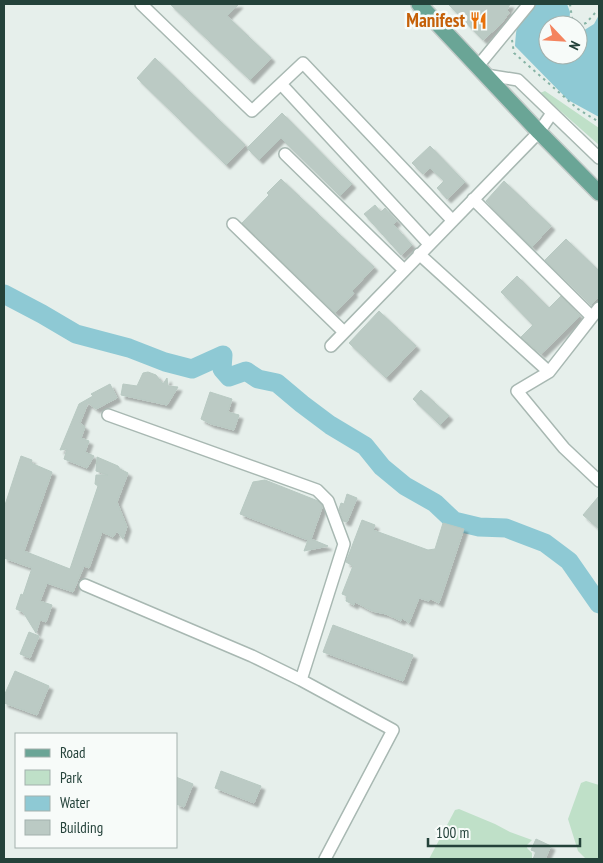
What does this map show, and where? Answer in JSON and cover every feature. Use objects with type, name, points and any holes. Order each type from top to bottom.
[{"type":"main road","points":[[419,4],[539,132],[599,192]]},
{"type":"street","points":[[141,4],[252,111],[303,63],[452,220]]},
{"type":"street","points":[[529,4],[482,70],[518,80],[599,158]]},
{"type":"street","points":[[281,84],[429,244]]},
{"type":"street","points":[[331,346],[539,132],[552,113]]},
{"type":"street","points":[[285,154],[404,270]]},
{"type":"street","points":[[473,199],[595,312],[549,372],[517,392],[564,448],[599,481]]},
{"type":"street","points":[[233,224],[344,332]]},
{"type":"street","points":[[419,254],[549,372]]},
{"type":"street","points":[[108,415],[317,490],[328,501],[344,544],[301,680]]},
{"type":"street","points":[[85,585],[252,656],[301,680],[393,730],[325,859]]},
{"type":"path","points":[[588,21],[596,12],[599,12]]},
{"type":"path","points":[[512,38],[514,53],[578,109],[599,122]]},
{"type":"green space","points":[[545,91],[599,128],[599,145],[540,93]]},
{"type":"green space","points":[[586,781],[599,785],[599,859],[586,859],[578,851],[568,819],[581,783]]},
{"type":"green space","points":[[459,809],[532,840],[527,845],[527,848],[532,853],[532,859],[429,859],[455,810]]},
{"type":"water","points":[[537,4],[567,4],[570,12],[570,15],[538,15],[538,65],[588,65],[588,28],[594,24],[599,15],[599,117],[568,100],[515,46],[517,26],[525,14]]},
{"type":"building","points":[[170,4],[239,4],[227,16],[271,58],[250,80]]},
{"type":"building","name":"Manifest","points":[[448,4],[510,4],[507,10],[509,13],[501,24],[483,40]]},
{"type":"building","points":[[155,58],[245,145],[226,165],[137,78]]},
{"type":"building","points":[[282,113],[352,184],[340,196],[281,138],[259,160],[247,148]]},
{"type":"building","points":[[430,146],[465,182],[447,199],[437,188],[444,181],[430,168],[423,174],[412,163]]},
{"type":"building","points":[[281,179],[374,267],[352,291],[354,293],[335,313],[242,223],[269,195],[267,193]]},
{"type":"building","points":[[504,181],[551,226],[532,247],[486,201]]},
{"type":"building","points":[[375,205],[381,212],[385,208],[397,221],[393,224],[412,245],[401,255],[364,214]]},
{"type":"building","points":[[566,239],[599,271],[599,296],[591,305],[545,260]]},
{"type":"building","points":[[517,276],[549,308],[561,296],[580,316],[541,354],[521,337],[533,325],[501,292]]},
{"type":"building","points":[[379,311],[416,346],[386,378],[349,343]]},
{"type":"building","points":[[148,372],[156,375],[163,384],[167,378],[168,386],[178,387],[167,405],[121,395],[123,384],[137,386],[143,373]]},
{"type":"building","points":[[110,384],[117,398],[96,409],[88,403],[80,423],[85,427],[81,438],[89,441],[85,452],[94,456],[87,468],[64,459],[67,449],[60,450],[79,404],[93,396],[91,394]]},
{"type":"building","points":[[421,390],[449,416],[440,425],[413,399]]},
{"type":"building","points":[[210,392],[232,399],[228,412],[239,415],[234,430],[211,424],[201,419]]},
{"type":"building","points":[[21,456],[32,460],[31,463],[52,472],[24,551],[70,569],[98,486],[95,484],[96,475],[108,475],[96,471],[97,457],[118,466],[128,473],[117,502],[127,527],[123,539],[117,531],[113,537],[102,532],[89,568],[84,566],[73,592],[47,583],[40,601],[52,605],[46,622],[40,620],[36,633],[23,612],[16,609],[32,568],[4,558],[4,508]]},
{"type":"building","points":[[265,480],[318,501],[322,505],[311,539],[328,546],[304,551],[308,540],[240,514],[253,482]]},
{"type":"building","points":[[347,494],[357,498],[347,522],[343,521],[339,509],[341,503],[344,504]]},
{"type":"building","points":[[599,496],[599,529],[583,515]]},
{"type":"building","points":[[362,520],[375,525],[373,530],[428,550],[435,549],[443,523],[464,529],[439,603],[431,599],[429,601],[419,598],[409,623],[402,618],[401,621],[386,614],[372,611],[355,602],[354,605],[346,601],[347,596],[342,594],[353,566],[346,562]]},
{"type":"building","points":[[333,625],[413,655],[403,681],[323,652]]},
{"type":"building","points":[[29,632],[39,636],[30,658],[20,654]]},
{"type":"building","points":[[15,671],[49,686],[37,715],[4,703],[4,696]]},
{"type":"building","points":[[221,771],[261,786],[254,803],[215,788]]},
{"type":"building","points":[[178,778],[193,784],[184,807],[178,805]]},
{"type":"building","points":[[536,839],[551,846],[545,859],[533,859],[536,852],[531,850]]},
{"type":"waterway","points":[[4,294],[76,334],[129,348],[165,362],[192,369],[223,355],[222,369],[229,377],[246,371],[258,379],[277,383],[330,425],[365,446],[382,467],[405,486],[435,503],[454,521],[479,527],[506,528],[545,543],[569,561],[599,604]]},
{"type":"place","name":"Manifest","points":[[479,20]]}]
